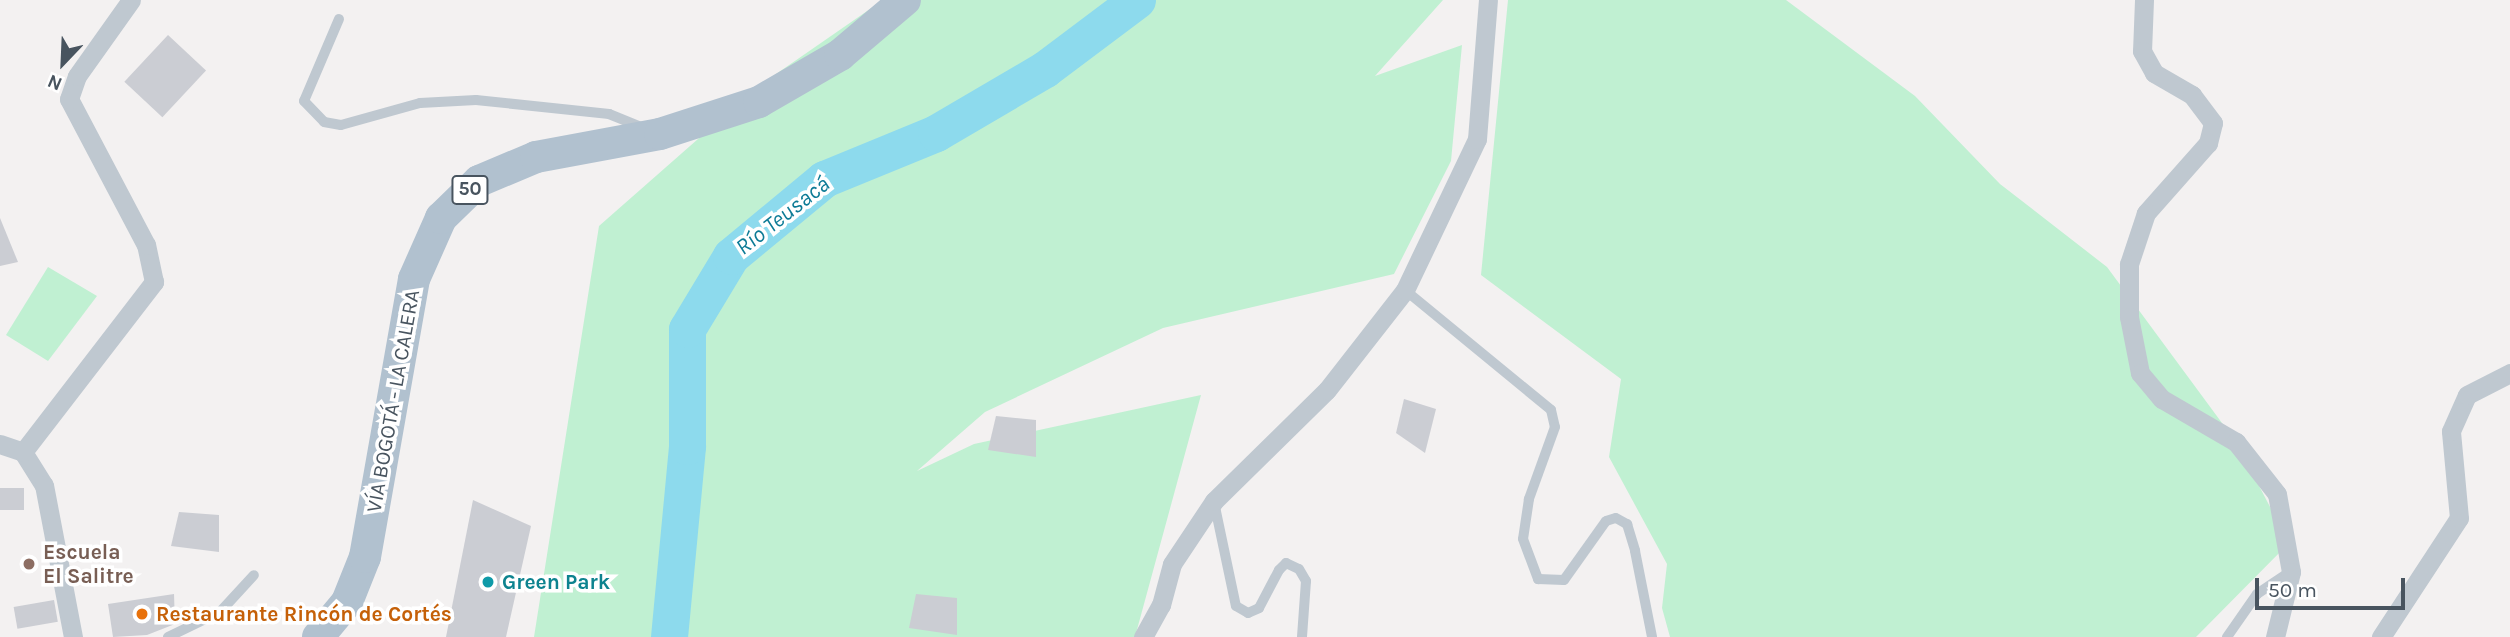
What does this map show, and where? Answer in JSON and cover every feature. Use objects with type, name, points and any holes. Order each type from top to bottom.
[{"type":"main road","name":"VÍA BOGOTÁ - LA CALERA","points":[[318,637],[347,602],[365,557],[414,279],[441,218],[479,181],[536,157],[660,134],[759,102],[810,74],[905,0]]},
{"type":"street","points":[[23,452],[154,282],[146,245],[69,99],[77,76],[131,0]]},
{"type":"street","points":[[1143,637],[1161,605],[1172,564],[1214,501],[1327,390],[1405,290],[1478,139],[1488,0]]},
{"type":"street","points":[[2144,0],[2142,51],[2154,72],[2192,95],[2213,123],[2208,143],[2146,213],[2129,264],[2129,317],[2140,373],[2162,399],[2236,442],[2259,465],[2277,494],[2291,572],[2276,637]]},
{"type":"street","points":[[2381,637],[2459,518],[2451,431],[2467,395],[2510,373]]},
{"type":"street","points":[[0,444],[23,452],[54,513],[73,637]]},
{"type":"lane","points":[[339,19],[304,101],[324,122],[341,125],[420,103],[476,100],[609,114],[660,134]]},
{"type":"lane","points":[[1405,290],[1551,410],[1555,427],[1529,499],[1523,539],[1538,579],[1564,580],[1606,521],[1616,518],[1627,524],[1652,637]]},
{"type":"lane","points":[[1214,501],[1236,606],[1248,613],[1259,608],[1279,570],[1286,564],[1299,569],[1306,581],[1302,637]]},
{"type":"lane","points":[[2227,637],[2257,594],[2291,572]]},
{"type":"lane","points":[[168,637],[220,612],[254,575]]},
{"type":"green space","points":[[883,0],[1443,0],[1375,76],[1462,45],[1451,161],[1394,274],[1163,328],[985,412],[917,471],[974,444],[1201,395],[1135,637],[534,637],[599,226],[756,88]]},
{"type":"green space","points":[[1508,0],[1786,0],[1915,96],[2000,184],[2107,267],[2236,442],[2289,543],[2196,637],[1670,637],[1662,608],[1667,564],[1609,457],[1621,379],[1481,275]]},
{"type":"green space","points":[[48,267],[97,296],[48,361],[6,335]]},
{"type":"building","points":[[168,35],[206,70],[162,117],[124,82]]},
{"type":"building","points":[[0,218],[18,262],[0,266]]},
{"type":"building","points":[[1404,399],[1436,409],[1425,453],[1396,433]]},
{"type":"building","points":[[996,416],[1036,420],[1036,457],[988,450]]},
{"type":"building","points":[[0,488],[24,488],[24,510],[0,510]]},
{"type":"building","name":"Green Park","points":[[473,500],[531,526],[506,637],[446,637]]},
{"type":"building","points":[[179,512],[219,515],[219,552],[171,546]]},
{"type":"building","name":"Restaurante Rincón de Cortés","points":[[174,594],[175,624],[147,635],[113,637],[108,604]]},
{"type":"building","points":[[916,594],[957,598],[957,635],[909,628]]},
{"type":"building","points":[[54,600],[58,622],[17,629],[14,607]]},
{"type":"waterway","name":"Río Teusacá","points":[[669,637],[687,446],[687,329],[731,256],[824,179],[936,133],[1045,69],[1137,0]]},
{"type":"place","name":"Escuela El Salitre","points":[[29,564]]},
{"type":"place","name":"Green Park","points":[[488,582]]},
{"type":"place","name":"Restaurante Rincón de Cortés","points":[[142,614]]}]
